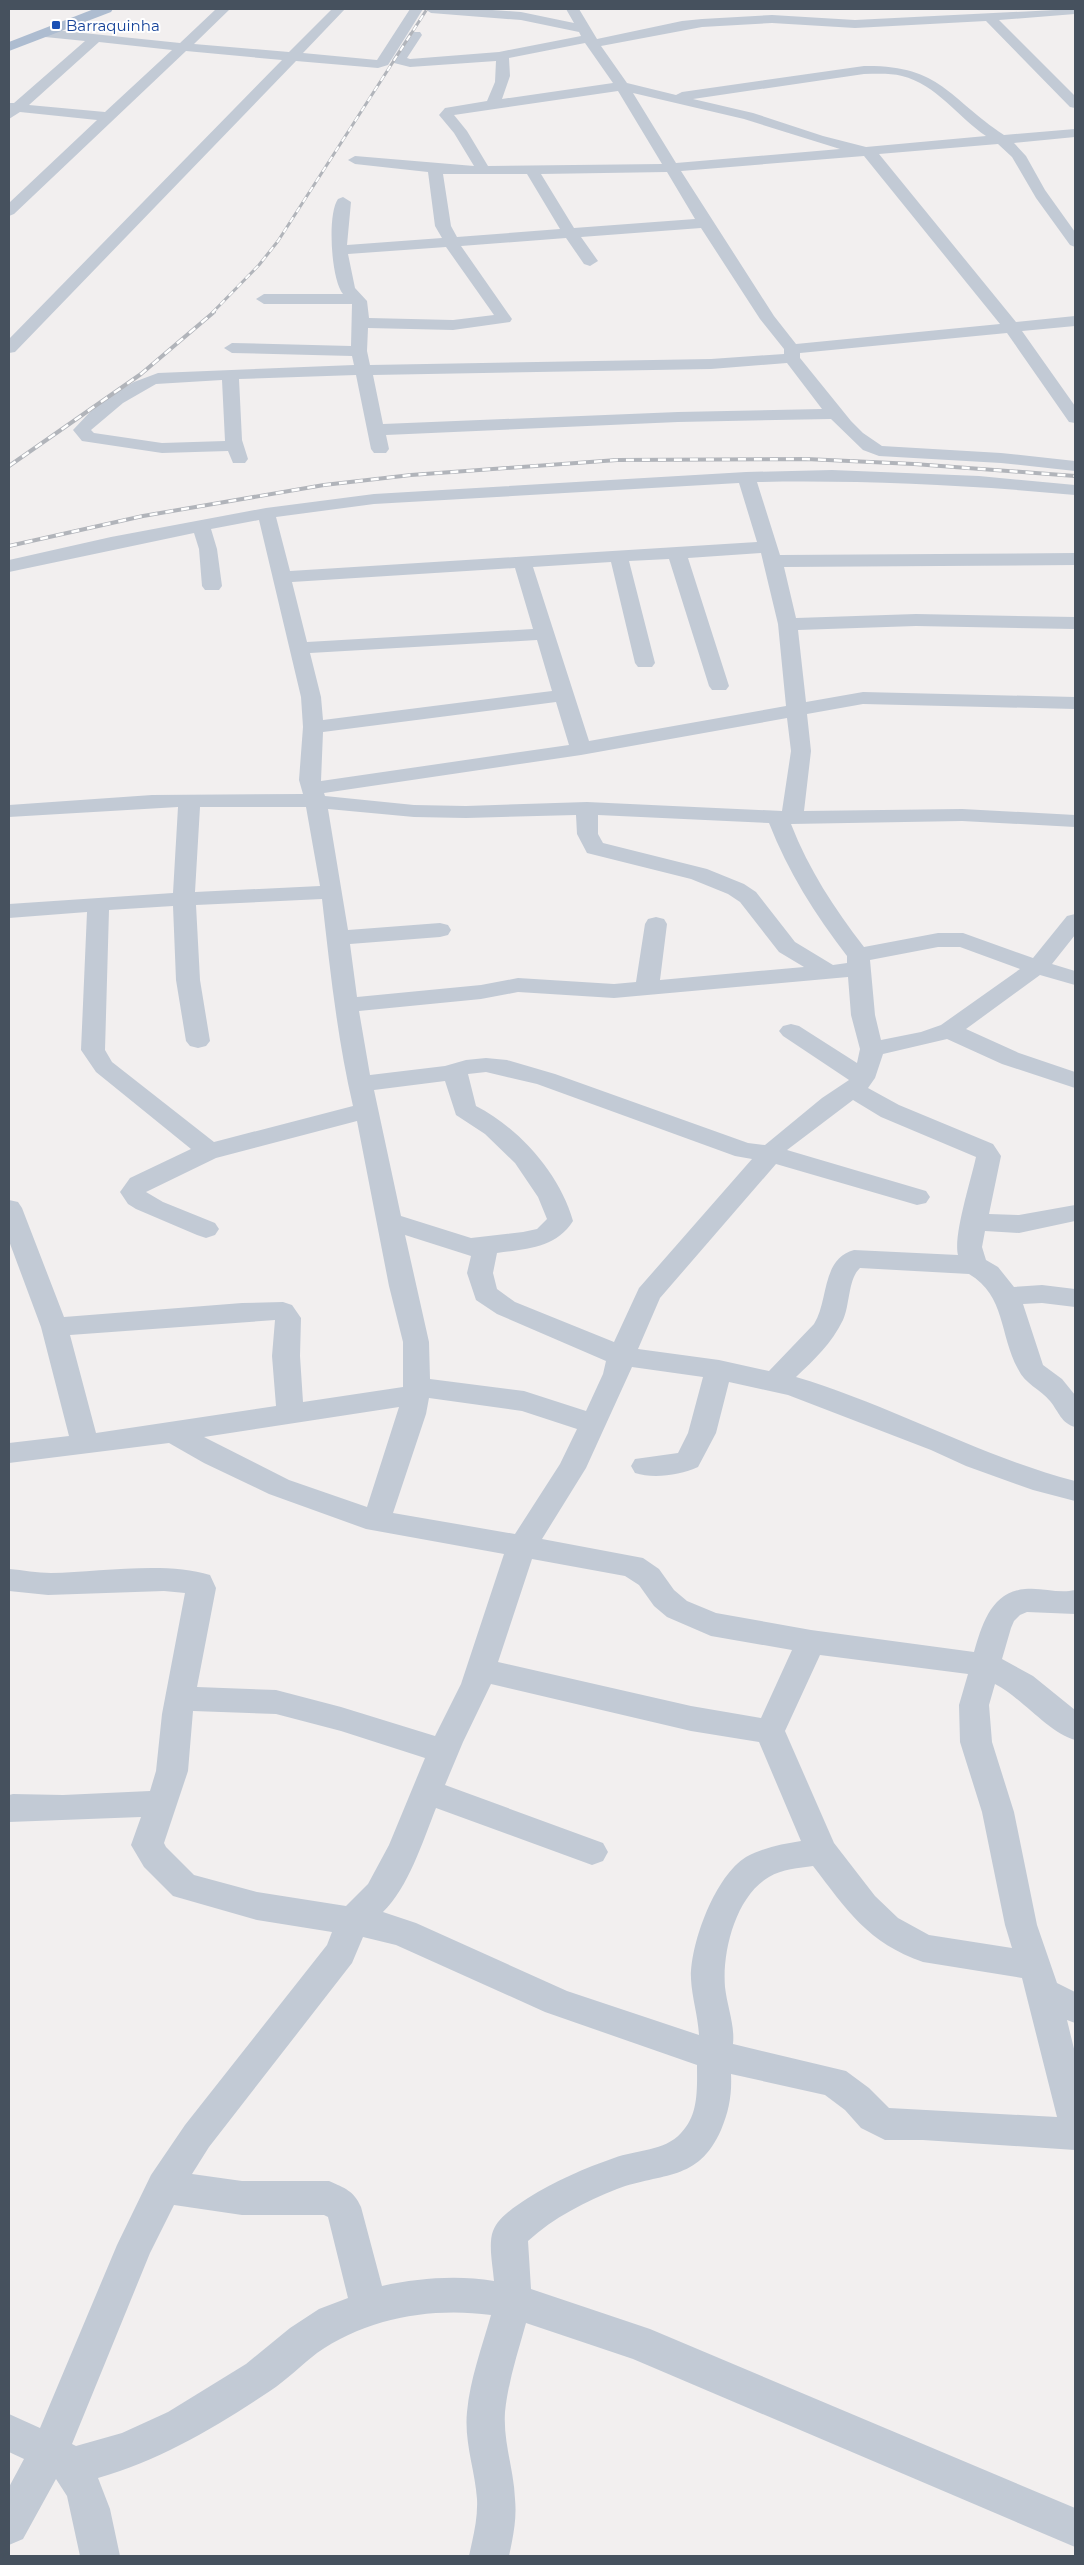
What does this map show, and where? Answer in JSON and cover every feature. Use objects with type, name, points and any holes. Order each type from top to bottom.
[{"type":"main road","points":[[9,47],[106,9]]},
{"type":"street","points":[[9,211],[223,9]]},
{"type":"street","points":[[9,348],[339,9]]},
{"type":"street","points":[[45,33],[183,48],[381,63],[416,9]]},
{"type":"street","points":[[585,38],[521,16],[432,9],[399,60],[410,63],[503,56],[585,38],[702,23],[772,19],[855,24],[989,17],[1075,10]]},
{"type":"street","points":[[574,9],[585,38],[622,86],[670,168],[768,319],[836,414],[865,444],[879,451],[1001,458],[1075,466]]},
{"type":"street","points":[[989,17],[1075,104]]},
{"type":"street","points":[[540,35],[585,38]]},
{"type":"street","points":[[12,110],[95,39]]},
{"type":"street","points":[[492,104],[501,87],[504,75],[503,56]]},
{"type":"street","points":[[669,98],[832,74],[894,70],[912,73],[928,81],[984,129],[1004,140],[1016,154],[1075,242]]},
{"type":"street","points":[[483,170],[460,131],[446,115],[450,111],[622,86],[748,116],[818,139],[868,152],[1011,327],[1075,418]]},
{"type":"street","points":[[12,110],[108,117]]},
{"type":"street","points":[[355,160],[436,168],[483,170],[670,168],[1075,133]]},
{"type":"street","points":[[361,324],[453,325],[504,319],[443,226],[436,168]]},
{"type":"street","points":[[530,168],[568,231],[590,261]]},
{"type":"street","points":[[342,202],[341,265],[347,289],[356,299],[361,310],[360,351],[380,449]]},
{"type":"street","points":[[340,250],[568,231],[705,223]]},
{"type":"street","points":[[264,299],[356,299]]},
{"type":"street","points":[[230,374],[231,406],[237,452],[150,447],[88,437],[82,430],[98,414],[151,379],[230,374],[363,370],[711,364],[1011,327],[1075,321]]},
{"type":"street","points":[[232,348],[360,351]]},
{"type":"street","points":[[376,430],[678,416],[836,414]]},
{"type":"street","points":[[9,566],[111,543],[266,513],[374,499],[746,477],[832,475],[979,481],[1075,490]]},
{"type":"street","points":[[9,2525],[60,2460],[135,2245],[164,2187],[197,2136],[340,1953],[353,1921],[380,1894],[404,1848],[443,1751],[480,1670],[521,1548],[572,1468],[594,1424],[617,1374],[621,1356],[648,1294],[796,1128],[858,1084],[872,1058],[872,1049],[863,1015],[859,962],[824,911],[794,859],[784,817],[801,751],[788,624],[770,554],[746,477]]},
{"type":"street","points":[[266,513],[311,697],[313,727],[309,766],[332,892],[345,1005],[402,1286],[416,1342],[416,1391],[412,1414],[376,1521]]},
{"type":"street","points":[[201,526],[208,549],[212,586]]},
{"type":"street","points":[[281,577],[677,552],[1075,559]]},
{"type":"street","points":[[677,552],[719,686]]},
{"type":"street","points":[[619,557],[645,663]]},
{"type":"street","points":[[522,562],[581,749]]},
{"type":"street","points":[[788,624],[916,620],[1075,623]]},
{"type":"street","points":[[298,648],[546,634]]},
{"type":"street","points":[[313,727],[565,695]]},
{"type":"street","points":[[9,811],[189,800],[314,795],[862,698],[1075,703]]},
{"type":"street","points":[[314,795],[414,811],[466,812],[587,808],[784,817],[962,815],[1075,821]]},
{"type":"street","points":[[189,800],[189,834],[184,868],[184,898],[188,980],[198,1041]]},
{"type":"street","points":[[587,808],[587,833],[590,843],[595,848],[600,851],[699,874],[736,889],[748,897],[787,947],[829,972]]},
{"type":"street","points":[[9,912],[184,898],[332,892]]},
{"type":"street","points":[[98,904],[95,1030],[90,1043],[92,1052],[104,1067],[209,1151]]},
{"type":"street","points":[[872,1049],[926,1038],[949,1030],[1037,967],[1075,921]]},
{"type":"street","points":[[647,988],[656,924]]},
{"type":"street","points":[[337,938],[440,930]]},
{"type":"street","points":[[345,1005],[481,992],[518,985],[614,991],[829,972],[859,962],[949,939],[963,940],[986,947],[1037,967],[1075,978]]},
{"type":"street","points":[[949,1030],[984,1048],[1032,1067],[1075,1080]]},
{"type":"street","points":[[791,1031],[890,1111],[987,1153],[990,1156],[973,1222],[969,1247],[974,1265]]},
{"type":"street","points":[[360,1084],[486,1065],[507,1068],[546,1079],[744,1150],[771,1154],[917,1197]]},
{"type":"street","points":[[390,1221],[453,1243],[471,1247],[546,1235],[560,1221],[559,1210],[517,1151],[496,1129],[465,1110],[455,1071]]},
{"type":"street","points":[[206,1229],[145,1204],[135,1198],[133,1192],[139,1184],[209,1151],[242,1144],[366,1110]]},
{"type":"street","points":[[9,1208],[54,1327],[85,1445]]},
{"type":"street","points":[[973,1222],[1020,1224],[1075,1213]]},
{"type":"street","points":[[486,1246],[480,1273],[485,1294],[506,1308],[621,1356],[719,1370],[775,1381],[850,1407],[1043,1484],[1075,1491]]},
{"type":"street","points":[[775,1381],[820,1335],[830,1321],[844,1271],[854,1259],[974,1265],[989,1272],[1008,1296],[1026,1358],[1033,1372],[1053,1387],[1075,1417]]},
{"type":"street","points":[[1008,1296],[1042,1294],[1075,1298]]},
{"type":"street","points":[[54,1327],[242,1312],[283,1311],[288,1318],[286,1356],[290,1414]]},
{"type":"street","points":[[645,1466],[681,1463],[688,1460],[702,1433],[719,1370]]},
{"type":"street","points":[[9,1453],[85,1445],[172,1432],[290,1414],[416,1391],[524,1401],[594,1424]]},
{"type":"street","points":[[172,1432],[214,1456],[279,1487],[376,1521],[521,1548],[633,1566],[649,1577],[664,1598],[676,1609],[712,1624],[811,1642],[986,1665],[1022,1684],[1075,1728]]},
{"type":"street","points":[[9,1580],[48,1584],[164,1580],[200,1583],[201,1588],[180,1698],[172,1771],[147,1845],[155,1857],[184,1886],[257,1906],[381,1926],[404,1933],[557,2002],[714,2055],[834,2082],[857,2099],[873,2117],[885,2124],[923,2124],[1075,2134]]},
{"type":"street","points":[[1074,1603],[1024,1600],[1010,1606],[1002,1614],[996,1628],[974,1705],[976,1742],[998,1812],[1021,1925],[1038,1979],[1075,2120]]},
{"type":"street","points":[[811,1642],[770,1731],[821,1851],[863,1906],[886,1928],[923,1948],[1038,1979],[1075,2008]]},
{"type":"street","points":[[480,1670],[615,1700],[674,1716],[737,1728],[770,1731]]},
{"type":"street","points":[[180,1698],[276,1702],[341,1718],[443,1751]]},
{"type":"street","points":[[426,1791],[592,1852]]},
{"type":"street","points":[[9,1809],[13,1807],[63,1808],[160,1803]]},
{"type":"street","points":[[489,2556],[494,2528],[496,2499],[488,2452],[486,2413],[493,2375],[513,2301],[510,2234],[523,2221],[569,2195],[608,2177],[688,2152],[701,2135],[714,2097],[714,2055],[717,2034],[710,2002],[708,1972],[710,1954],[728,1899],[741,1878],[761,1864],[790,1856],[821,1851]]},
{"type":"street","points":[[164,2187],[242,2198],[329,2198],[342,2207],[369,2307]]},
{"type":"street","points":[[60,2460],[126,2451],[181,2425],[260,2377],[332,2322],[369,2307],[416,2298],[465,2294],[513,2301],[637,2342],[1075,2528]]},
{"type":"street","points":[[9,2433],[60,2460],[88,2501],[97,2531],[100,2556]]},
{"type":"railway","points":[[212,313],[259,265],[278,241],[427,9]]},
{"type":"railway","points":[[9,466],[141,374],[214,312]]},
{"type":"railway","points":[[9,546],[143,516],[324,485],[411,475],[617,460],[806,459],[914,464],[1075,476]]},
{"type":"place","name":"Barraquinha","points":[[56,25]]}]
